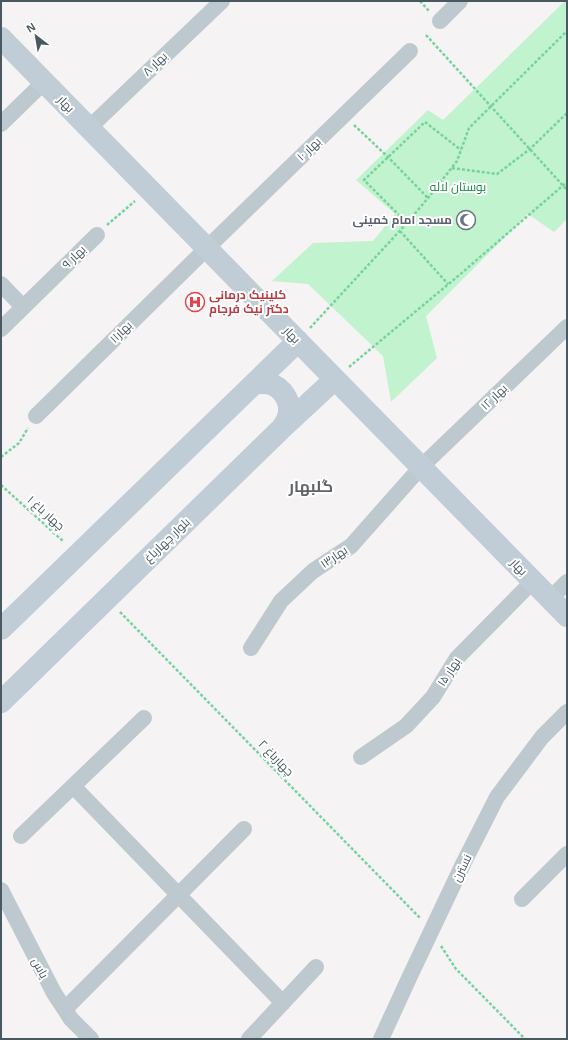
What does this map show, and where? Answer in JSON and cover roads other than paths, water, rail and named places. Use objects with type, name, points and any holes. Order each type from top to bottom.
[{"type":"street","name":"بهار ۸","points":[[89,128],[222,1]]},
{"type":"street","points":[[440,21],[460,1]]},
{"type":"street","name":"بهار","points":[[1,38],[567,616]]},
{"type":"street","name":"بهار ۱۰","points":[[207,248],[410,51]]},
{"type":"street","points":[[1,124],[44,82]]},
{"type":"street","name":"بهار ۹","points":[[1,329],[97,234]]},
{"type":"street","name":"بهار۱۱","points":[[36,416],[207,248]]},
{"type":"street","points":[[1,284],[23,307]]},
{"type":"street","name":"بهار ۱۲","points":[[421,467],[567,327]]},
{"type":"street","points":[[1,629],[298,341]]},
{"type":"street","name":"بلوار چهارباغ","points":[[1,702],[280,430],[335,379]]},
{"type":"street","points":[[254,384],[264,383],[274,385],[283,392],[288,401],[289,411],[286,421],[280,430]]},
{"type":"street","name":"بهار۱۳","points":[[250,648],[281,601],[313,571],[351,546],[421,467]]},
{"type":"street","name":"بهار ۱۵","points":[[361,757],[406,726],[433,697],[457,658],[533,581]]},
{"type":"street","points":[[550,599],[567,582]]},
{"type":"street","name":"نسترن","points":[[381,1039],[464,862],[497,797],[542,736],[567,712]]},
{"type":"street","points":[[21,836],[144,718]]},
{"type":"street","points":[[73,786],[283,1003]]},
{"type":"street","points":[[65,1009],[244,829]]},
{"type":"street","points":[[522,899],[566,857]]},
{"type":"street","name":"یاس","points":[[1,890],[54,993],[72,1019],[91,1039]]},
{"type":"street","points":[[249,1039],[316,967]]},
{"type":"place","name":"مسجد امام خمینی","points":[[466,220]]},
{"type":"place","name":"کلینیک درمانی دکتر نیک فرجام","points":[[195,302]]},
{"type":"district","name":"گلبهار","points":[[311,486]]},
{"type":"park label","name":"بوستان لاله","points":[[458,187]]}]
